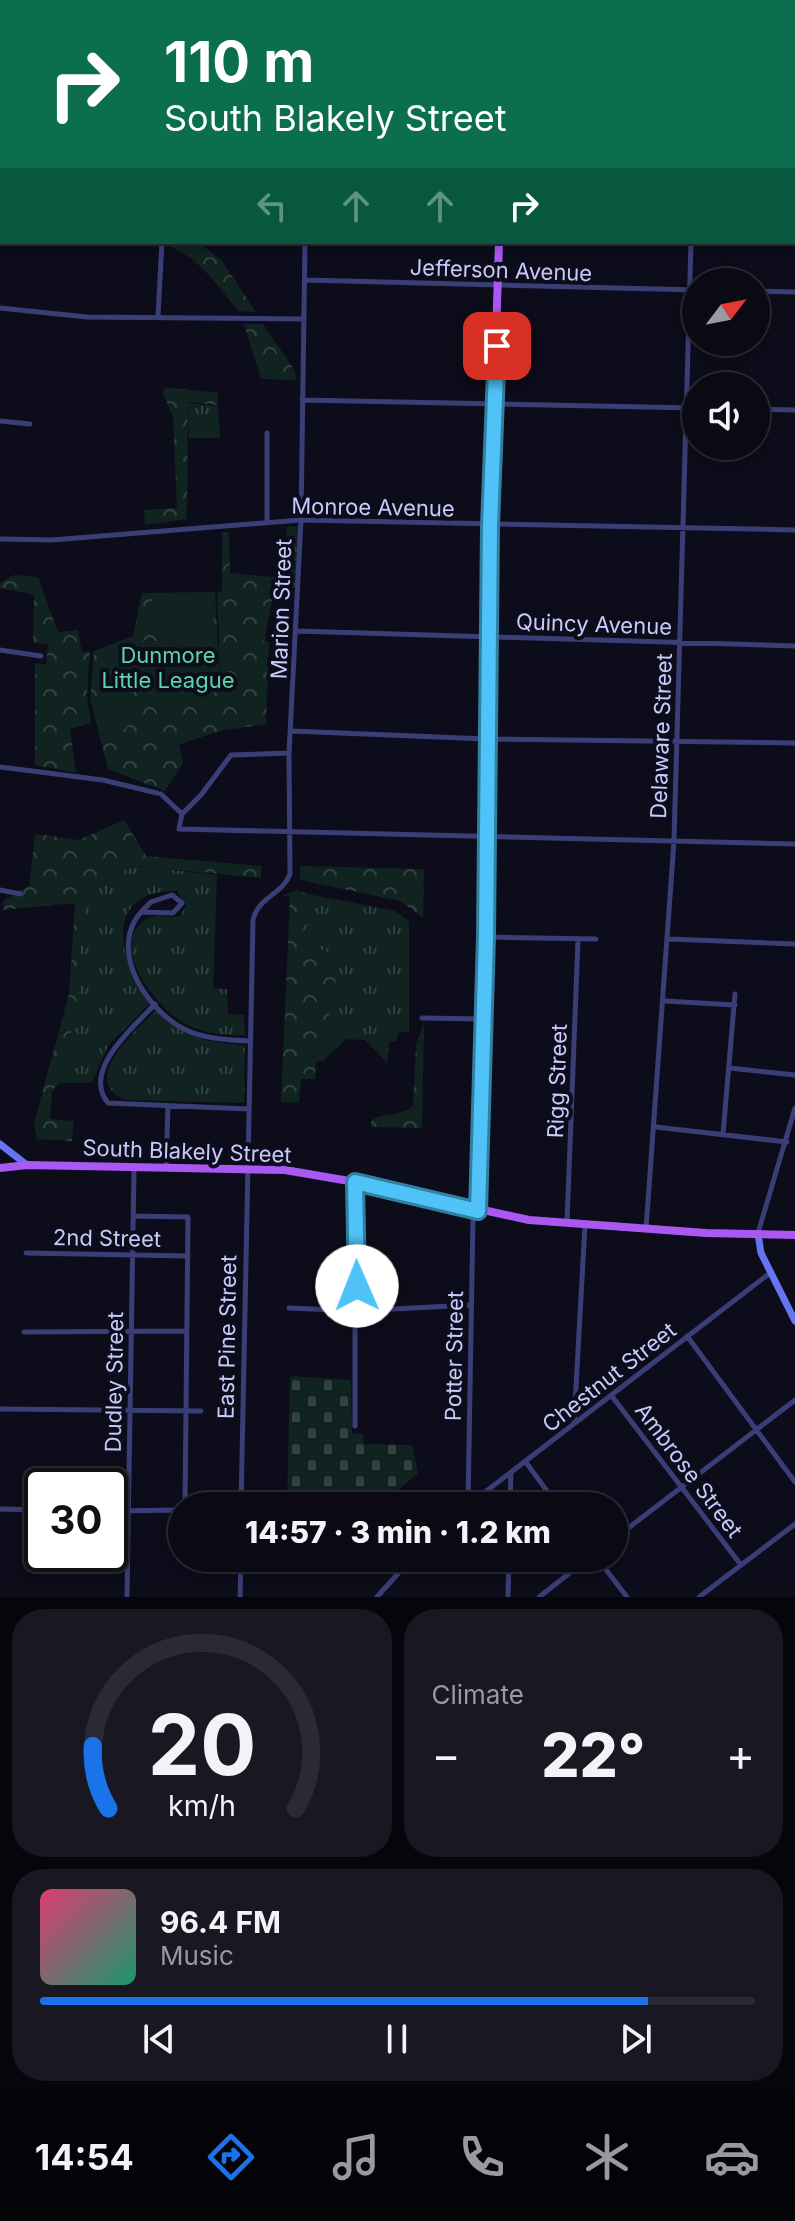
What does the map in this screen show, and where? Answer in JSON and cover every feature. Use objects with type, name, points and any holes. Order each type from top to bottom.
[{"type":"main road","points":[[478,1211],[486,937],[490,526],[499,244]]},
{"type":"main road","points":[[0,1144],[27,1165]]},
{"type":"main road","name":"South Blakely Street","points":[[0,1168],[27,1165],[247,1168],[300,1172],[478,1211],[567,1223],[795,1235]]},
{"type":"main road","points":[[758,1234],[770,1273],[795,1321]]},
{"type":"street","points":[[158,316],[162,244]]},
{"type":"street","name":"Marion Street","points":[[287,881],[289,753],[301,520],[305,244]]},
{"type":"street","name":"Delaware Street","points":[[691,244],[693,268]]},
{"type":"street","name":"Jefferson Avenue","points":[[305,280],[682,290]]},
{"type":"street","points":[[770,291],[795,292]]},
{"type":"street","points":[[0,308],[87,317],[304,319]]},
{"type":"street","points":[[302,400],[682,407]]},
{"type":"street","points":[[770,409],[795,410]]},
{"type":"street","points":[[0,421],[30,424]]},
{"type":"street","points":[[267,433],[267,521]]},
{"type":"street","name":"Delaware Street","points":[[646,1229],[656,1127],[674,841],[685,460]]},
{"type":"street","name":"Monroe Avenue","points":[[0,539],[52,540],[301,520],[795,530]]},
{"type":"street","name":"Quincy Avenue","points":[[296,631],[795,646]]},
{"type":"street","points":[[0,650],[41,656]]},
{"type":"street","points":[[292,731],[486,739],[795,743]]},
{"type":"street","points":[[289,753],[231,755],[208,788],[182,814],[178,826],[182,830],[795,844]]},
{"type":"street","points":[[0,767],[103,780],[159,794],[182,814]]},
{"type":"street","name":"East Pine Street","points":[[241,1492],[253,920],[263,900],[287,881]]},
{"type":"street","points":[[0,890],[21,894]]},
{"type":"street","points":[[141,912],[173,913],[182,903],[172,895],[163,896],[141,912],[128,930],[127,954],[155,1004],[184,1029],[231,1040],[250,1041]]},
{"type":"street","points":[[486,937],[596,939]]},
{"type":"street","points":[[669,939],[795,944]]},
{"type":"street","name":"Rigg Street","points":[[567,1223],[578,940]]},
{"type":"street","points":[[723,1134],[735,994]]},
{"type":"street","points":[[665,1001],[735,1005]]},
{"type":"street","points":[[155,1004],[122,1039],[102,1070],[100,1089],[108,1103],[248,1109]]},
{"type":"street","points":[[422,1018],[483,1019]]},
{"type":"street","points":[[730,1068],[795,1075]]},
{"type":"street","points":[[166,1167],[168,1106]]},
{"type":"street","points":[[758,1234],[795,1108]]},
{"type":"street","points":[[656,1127],[787,1142]]},
{"type":"street","name":"Dudley Street","points":[[127,1597],[134,1167]]},
{"type":"street","points":[[355,1182],[355,1426]]},
{"type":"street","name":"Potter Street","points":[[467,1492],[469,1305],[473,1216],[478,1211]]},
{"type":"street","points":[[133,1216],[188,1217],[184,1492]]},
{"type":"street","points":[[574,1424],[585,1225]]},
{"type":"street","name":"2nd Street","points":[[26,1253],[188,1256]]},
{"type":"street","name":"Chestnut Street","points":[[484,1492],[770,1273]]},
{"type":"street","points":[[289,1308],[357,1311],[469,1305]]},
{"type":"street","points":[[24,1332],[185,1331]]},
{"type":"street","points":[[687,1336],[795,1482]]},
{"type":"street","name":"Ambrose Street","points":[[611,1395],[741,1565]]},
{"type":"street","points":[[628,1528],[795,1400]]},
{"type":"street","points":[[0,1409],[201,1411]]},
{"type":"street","points":[[525,1461],[548,1492]]},
{"type":"street","points":[[510,1492],[511,1472]]},
{"type":"street","points":[[0,1509],[24,1510]]},
{"type":"street","points":[[129,1511],[168,1509]]},
{"type":"street","points":[[699,1597],[795,1524]]},
{"type":"street","points":[[240,1597],[241,1572]]},
{"type":"street","points":[[377,1597],[399,1572]]},
{"type":"street","points":[[508,1597],[509,1572]]},
{"type":"street","points":[[539,1597],[571,1572]]},
{"type":"street","points":[[608,1572],[627,1597]]},
{"type":"street","points":[[382,1591],[387,1597]]},
{"type":"green space","points":[[201,244],[222,261],[256,312],[238,311],[207,273],[189,257],[168,246]]},
{"type":"green space","points":[[244,324],[263,324],[295,371],[296,380],[261,379]]},
{"type":"green space","points":[[165,387],[218,393],[218,405],[188,402],[187,519],[145,525],[144,510],[177,508],[173,417],[163,393]]},
{"type":"green space","points":[[188,403],[218,406],[220,438],[189,438]]},
{"type":"green space","name":"Dunmore Little League","points":[[299,526],[295,588],[283,587],[281,595],[272,602],[264,641],[269,642],[266,724],[220,731],[162,750],[179,745],[183,763],[165,791],[108,769],[90,698],[94,651],[133,636],[142,593],[215,592],[221,698],[217,592],[222,591],[222,533],[229,532],[230,573],[283,578],[287,527]]},
{"type":"green space","points":[[14,575],[38,577],[58,632],[78,630],[82,652],[90,652],[87,696],[91,723],[70,729],[76,773],[35,765],[35,663],[46,665],[48,644],[33,643],[34,595],[0,588],[0,583]]},
{"type":"green space","points":[[212,594],[215,654],[191,649],[172,639],[158,621],[151,597]]},
{"type":"green space","points":[[144,640],[168,644],[187,654],[201,671],[208,694],[168,706],[146,704],[139,683]]},
{"type":"green space","points":[[129,688],[135,704],[133,719],[122,731],[105,735],[95,703],[99,695]]},
{"type":"green space","points":[[124,820],[146,856],[262,866],[261,878],[136,866],[108,877],[84,904],[76,1012],[59,1083],[52,1091],[50,1119],[74,1121],[72,1141],[37,1139],[34,1123],[69,994],[75,903],[3,910],[3,901],[29,886],[35,834],[79,840]]},
{"type":"green space","points":[[136,866],[217,875],[213,988],[227,989],[228,1014],[244,1015],[245,1035],[211,1033],[179,1020],[147,986],[132,956],[131,941],[136,928],[149,918],[180,916],[186,906],[177,891],[152,894],[136,902],[127,916],[123,932],[130,969],[149,1004],[108,1046],[92,1083],[59,1083],[76,1012],[84,904],[109,877]]},
{"type":"green space","points":[[300,866],[424,869],[423,918],[400,901],[300,880]]},
{"type":"green space","points":[[297,890],[308,894],[306,944],[336,955],[335,1002],[329,1012],[331,1035],[310,1060],[316,1061],[315,1079],[301,1079],[299,1103],[281,1102],[290,897],[282,896]]},
{"type":"green space","points":[[308,894],[395,911],[409,921],[409,1032],[399,1032],[396,1041],[389,1041],[387,1063],[365,1040],[346,1039],[323,1061],[310,1061],[331,1035],[329,1012],[306,944]]},
{"type":"green space","points":[[156,1011],[176,1027],[197,1037],[245,1045],[244,1103],[125,1100],[112,1091],[107,1080],[116,1055]]},
{"type":"green space","points":[[424,1022],[422,1128],[371,1127],[371,1121],[376,1118],[403,1112],[413,1106],[416,1045]]},
{"type":"green space","points":[[290,1376],[351,1380],[352,1433],[363,1434],[364,1444],[412,1445],[418,1473],[396,1492],[287,1492]]},
{"type":"route","points":[[357,1286],[355,1182],[478,1211],[486,937],[490,526],[497,346]]}]
